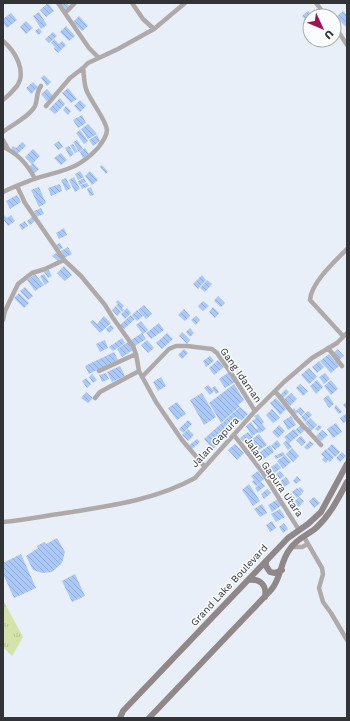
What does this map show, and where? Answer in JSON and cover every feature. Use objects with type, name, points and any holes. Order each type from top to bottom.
[{"type":"street","points":[[58,3],[89,48],[99,58]]},
{"type":"street","points":[[65,13],[75,3]]},
{"type":"street","points":[[132,3],[142,19],[154,29]]},
{"type":"street","points":[[46,106],[56,96],[61,87],[88,63],[118,50],[154,29],[185,3]]},
{"type":"street","points":[[3,41],[16,56],[20,74],[17,86],[3,100]]},
{"type":"street","points":[[3,192],[35,179],[61,172],[79,165],[102,143],[107,129],[102,116],[94,105],[85,87],[84,68]]},
{"type":"street","points":[[3,132],[30,113],[36,104],[38,89],[41,86]]},
{"type":"street","points":[[3,140],[5,148],[21,160],[30,170],[35,179]]},
{"type":"street","points":[[17,186],[25,203],[64,260],[81,276],[105,305],[133,346],[139,372],[174,429],[205,467]]},
{"type":"street","points":[[345,334],[310,300],[313,288],[347,249]]},
{"type":"street","points":[[3,320],[5,311],[18,284],[32,273],[64,260]]},
{"type":"street","name":"Jalan Gapura","points":[[3,522],[122,504],[142,499],[195,478],[275,391],[312,358],[337,343],[345,334]]},
{"type":"street","name":"Gang Idaman","points":[[142,377],[169,349],[176,346],[212,349],[217,353],[255,411]]},
{"type":"street","points":[[328,348],[342,366]]},
{"type":"street","points":[[99,371],[136,354]]},
{"type":"street","points":[[95,398],[100,392],[139,372]]},
{"type":"street","points":[[275,391],[297,419],[321,445]]},
{"type":"street","name":"Jalan Gapura Utara","points":[[234,435],[263,473],[299,530]]},
{"type":"street","name":"Grand Lake Boulevard","points":[[120,718],[123,711],[288,538],[315,519],[321,512],[347,464]]},
{"type":"street","points":[[149,718],[276,584],[286,555],[291,547],[315,528],[332,510],[347,482]]},
{"type":"street","points":[[304,537],[322,568],[323,574],[319,588],[321,598],[347,640]]},
{"type":"street","points":[[291,547],[302,547],[308,544]]},
{"type":"street","points":[[266,561],[267,569],[270,572],[275,573],[282,570]]},
{"type":"street","points":[[248,580],[255,579],[263,584],[266,592],[265,597]]},
{"type":"green space","points":[[3,600],[23,637],[12,656],[3,647]]},
{"type":"building","points":[[48,3],[54,11],[46,17],[40,10]]},
{"type":"building","points":[[59,3],[67,3],[69,6],[65,10]]},
{"type":"building","points":[[343,11],[347,15],[347,28],[342,23]]},
{"type":"building","points":[[39,12],[47,25],[41,29],[33,16]]},
{"type":"building","points":[[11,13],[17,20],[7,28],[3,23],[3,19]]},
{"type":"building","points":[[79,16],[88,26],[82,31],[73,22]]},
{"type":"building","points":[[26,21],[33,28],[26,34],[20,27]]},
{"type":"building","points":[[66,26],[75,36],[69,41],[60,32]]},
{"type":"building","points":[[39,28],[42,32],[38,35],[35,31]]},
{"type":"building","points":[[53,32],[57,36],[49,43],[45,39]]},
{"type":"building","points":[[54,39],[59,44],[62,41],[66,45],[58,53],[51,43]]},
{"type":"building","points":[[44,75],[51,82],[47,86],[41,78]]},
{"type":"building","points":[[33,82],[38,87],[31,94],[26,88]]},
{"type":"building","points":[[68,88],[77,99],[71,103],[62,93]]},
{"type":"building","points":[[47,89],[53,96],[47,101],[41,94]]},
{"type":"building","points":[[60,98],[65,104],[55,114],[49,109]]},
{"type":"building","points":[[80,100],[86,106],[80,112],[74,106]]},
{"type":"building","points":[[66,106],[71,111],[68,115],[63,110]]},
{"type":"building","points":[[82,115],[86,123],[78,128],[73,120]]},
{"type":"building","points":[[88,124],[97,134],[88,139],[81,129]]},
{"type":"building","points":[[80,130],[88,141],[84,144],[76,133]]},
{"type":"building","points":[[97,135],[100,141],[93,146],[89,140]]},
{"type":"building","points":[[77,140],[83,149],[79,152],[73,142]]},
{"type":"building","points":[[59,141],[63,147],[58,150],[54,144]]},
{"type":"building","points":[[22,142],[26,146],[17,154],[11,148],[13,146],[16,148]]},
{"type":"building","points":[[73,144],[78,152],[75,153],[70,145]]},
{"type":"building","points":[[69,146],[74,154],[70,157],[65,148]]},
{"type":"building","points":[[85,148],[89,154],[83,158],[80,152]]},
{"type":"building","points":[[33,149],[40,156],[32,164],[25,157]]},
{"type":"building","points":[[61,153],[67,160],[61,165],[54,158]]},
{"type":"building","points":[[33,163],[39,169],[35,173],[29,167]]},
{"type":"building","points":[[102,165],[108,172],[106,174],[100,167]]},
{"type":"building","points":[[80,171],[84,177],[78,180],[75,174]]},
{"type":"building","points":[[90,171],[98,180],[92,185],[85,176]]},
{"type":"building","points":[[74,177],[80,189],[75,192],[69,180]]},
{"type":"building","points":[[66,178],[71,188],[66,191],[61,180]]},
{"type":"building","points":[[84,178],[86,182],[79,185],[78,181]]},
{"type":"building","points":[[87,183],[89,186],[82,189],[80,185]]},
{"type":"building","points":[[60,184],[62,191],[51,196],[48,188]]},
{"type":"building","points":[[39,187],[46,203],[39,207],[31,190]]},
{"type":"building","points":[[91,187],[94,195],[90,196],[87,189]]},
{"type":"building","points":[[17,195],[21,202],[10,209],[6,201]]},
{"type":"building","points":[[41,208],[44,214],[36,217],[34,211]]},
{"type":"building","points":[[3,215],[7,218],[11,215],[15,221],[8,226],[3,219]]},
{"type":"building","points":[[32,217],[35,221],[30,225],[27,221]]},
{"type":"building","points":[[25,221],[28,226],[22,230],[19,225]]},
{"type":"building","points":[[64,228],[67,235],[59,239],[56,233]]},
{"type":"building","points":[[60,243],[63,248],[59,250],[56,245]]},
{"type":"building","points":[[68,247],[72,254],[64,258],[61,251]]},
{"type":"building","points":[[56,253],[61,258],[58,261],[52,256]]},
{"type":"building","points":[[64,266],[72,275],[65,281],[57,273]]},
{"type":"building","points":[[48,269],[52,276],[48,278],[44,272]]},
{"type":"building","points":[[35,274],[44,285],[35,291],[27,280]]},
{"type":"building","points":[[44,274],[49,282],[45,285],[40,276]]},
{"type":"building","points":[[202,275],[206,280],[198,289],[193,284]]},
{"type":"building","points":[[207,280],[212,284],[205,292],[200,288]]},
{"type":"building","points":[[25,287],[33,296],[28,300],[20,291]]},
{"type":"building","points":[[19,293],[29,303],[24,308],[14,298]]},
{"type":"building","points":[[218,296],[225,303],[221,307],[214,301]]},
{"type":"building","points":[[118,300],[124,306],[122,308],[124,310],[122,312],[116,305],[118,304],[116,302]]},
{"type":"building","points":[[203,301],[209,306],[203,311],[198,306]]},
{"type":"building","points":[[144,305],[152,314],[146,319],[138,310]]},
{"type":"building","points":[[116,306],[121,312],[117,316],[112,310]]},
{"type":"building","points":[[213,307],[219,313],[215,318],[209,312]]},
{"type":"building","points":[[127,308],[131,313],[125,319],[121,314]]},
{"type":"building","points":[[184,309],[190,316],[185,321],[178,315]]},
{"type":"building","points":[[137,310],[143,316],[137,321],[132,315]]},
{"type":"building","points":[[131,315],[135,319],[124,329],[120,325]]},
{"type":"building","points":[[104,316],[111,323],[100,333],[90,322],[93,320],[97,324]]},
{"type":"building","points":[[196,316],[200,320],[196,325],[191,320]]},
{"type":"building","points":[[141,321],[148,330],[143,334],[136,325]]},
{"type":"building","points":[[159,323],[164,330],[151,339],[146,333]]},
{"type":"building","points":[[111,325],[114,328],[109,333],[106,329]]},
{"type":"building","points":[[190,328],[194,333],[190,337],[186,332]]},
{"type":"building","points":[[182,332],[190,340],[187,344],[179,336]]},
{"type":"building","points":[[142,333],[146,339],[135,346],[131,340]]},
{"type":"building","points":[[167,333],[173,339],[162,349],[156,343]]},
{"type":"building","points":[[122,338],[125,343],[113,351],[109,347]]},
{"type":"building","points":[[105,340],[108,348],[100,352],[96,344]]},
{"type":"building","points":[[147,340],[154,348],[148,353],[141,345]]},
{"type":"building","points":[[128,342],[133,350],[122,357],[117,349]]},
{"type":"building","points":[[184,349],[188,353],[182,359],[178,355]]},
{"type":"building","points":[[338,349],[344,356],[339,360],[334,352]]},
{"type":"building","points":[[114,352],[118,360],[89,374],[85,366]]},
{"type":"building","points":[[329,354],[339,366],[331,373],[320,361]]},
{"type":"building","points":[[210,356],[214,361],[206,367],[203,361]]},
{"type":"building","points":[[218,360],[224,367],[214,375],[209,368]]},
{"type":"building","points":[[319,361],[324,367],[317,373],[312,367]]},
{"type":"building","points":[[120,366],[125,376],[112,382],[107,372]]},
{"type":"building","points":[[309,368],[317,377],[309,384],[301,375]]},
{"type":"building","points":[[229,372],[235,382],[225,388],[219,379]]},
{"type":"building","points":[[106,373],[109,379],[102,382],[99,375]]},
{"type":"building","points":[[325,373],[330,379],[324,384],[319,377]]},
{"type":"building","points":[[92,374],[97,380],[93,383],[89,377]]},
{"type":"building","points":[[161,377],[166,386],[158,391],[153,382]]},
{"type":"building","points":[[86,378],[91,384],[87,388],[82,381]]},
{"type":"building","points":[[317,380],[323,387],[316,394],[310,386]]},
{"type":"building","points":[[331,380],[338,389],[331,395],[324,386]]},
{"type":"building","points":[[234,384],[244,400],[238,405],[240,406],[221,423],[209,403]]},
{"type":"building","points":[[300,384],[308,391],[303,396],[296,388]]},
{"type":"building","points":[[208,385],[214,391],[210,395],[204,388]]},
{"type":"building","points":[[215,386],[219,392],[216,394],[212,388]]},
{"type":"building","points":[[286,389],[289,392],[283,398],[280,395]]},
{"type":"building","points":[[86,392],[93,398],[88,403],[81,398]]},
{"type":"building","points":[[202,393],[216,417],[204,425],[190,400]]},
{"type":"building","points":[[291,393],[297,399],[290,406],[284,399]]},
{"type":"building","points":[[328,395],[334,404],[329,408],[323,399]]},
{"type":"building","points":[[276,398],[286,409],[280,415],[270,403]]},
{"type":"building","points":[[347,401],[347,410],[343,405]]},
{"type":"building","points":[[177,402],[186,414],[177,420],[168,408]]},
{"type":"building","points":[[336,405],[342,412],[339,414],[334,408]]},
{"type":"building","points":[[240,407],[248,414],[213,449],[204,439]]},
{"type":"building","points":[[300,407],[305,412],[301,416],[298,412],[295,415],[291,411],[294,408],[296,411]]},
{"type":"building","points":[[272,409],[280,418],[273,423],[266,415]]},
{"type":"building","points":[[308,411],[312,415],[305,422],[301,417]]},
{"type":"building","points":[[347,413],[347,421],[343,423],[340,418]]},
{"type":"building","points":[[258,414],[264,422],[262,424],[266,429],[252,436],[246,426],[251,422],[256,429],[258,428],[252,421],[256,418],[254,416]]},
{"type":"building","points":[[291,416],[296,425],[288,430],[283,421]]},
{"type":"building","points":[[310,418],[317,425],[310,432],[307,428],[309,427],[305,423]]},
{"type":"building","points":[[188,420],[192,424],[183,433],[179,429]]},
{"type":"building","points":[[336,423],[342,432],[333,438],[327,429]]},
{"type":"building","points":[[279,425],[285,431],[278,438],[272,432]]},
{"type":"building","points":[[301,425],[305,430],[300,434],[295,430]]},
{"type":"building","points":[[319,425],[322,427],[318,431],[315,429]]},
{"type":"building","points":[[188,429],[194,435],[188,441],[182,435]]},
{"type":"building","points":[[294,429],[299,435],[289,443],[292,447],[288,450],[283,443],[287,440],[284,437]]},
{"type":"building","points":[[322,430],[328,435],[321,441],[316,436]]},
{"type":"building","points":[[248,432],[253,437],[245,443],[240,438]]},
{"type":"building","points":[[259,434],[267,445],[259,450],[251,440]]},
{"type":"building","points":[[301,436],[306,442],[302,446],[296,440]]},
{"type":"building","points":[[197,439],[200,442],[191,450],[188,446]]},
{"type":"building","points":[[277,440],[281,445],[275,450],[271,446]]},
{"type":"building","points":[[310,441],[314,444],[307,450],[304,447]]},
{"type":"building","points":[[235,444],[244,453],[237,460],[228,450]]},
{"type":"building","points":[[332,444],[340,452],[335,457],[327,449]]},
{"type":"building","points":[[270,445],[274,452],[261,461],[257,454]]},
{"type":"building","points":[[292,448],[299,456],[293,462],[286,454]]},
{"type":"building","points":[[326,449],[334,457],[330,462],[328,460],[326,463],[322,460],[324,457],[321,454]]},
{"type":"building","points":[[283,452],[285,455],[276,459],[274,456]]},
{"type":"building","points":[[342,452],[346,456],[340,462],[336,458]]},
{"type":"building","points":[[285,455],[291,462],[283,469],[277,461]]},
{"type":"building","points":[[277,463],[281,468],[272,475],[268,469]]},
{"type":"building","points":[[258,471],[264,479],[256,486],[252,482],[254,480],[251,476]]},
{"type":"building","points":[[280,471],[284,476],[280,479],[276,474]]},
{"type":"building","points":[[297,476],[301,480],[296,484],[293,481]]},
{"type":"building","points":[[286,477],[290,483],[283,488],[279,482]]},
{"type":"building","points":[[261,482],[265,486],[258,492],[255,488]]},
{"type":"building","points":[[249,484],[260,501],[253,506],[242,490]]},
{"type":"building","points":[[300,487],[304,491],[302,493],[298,489]]},
{"type":"building","points":[[297,488],[302,494],[297,498],[292,492]]},
{"type":"building","points":[[267,489],[271,493],[264,499],[261,494]]},
{"type":"building","points":[[290,492],[295,498],[290,502],[285,496]]},
{"type":"building","points":[[299,497],[304,501],[297,509],[292,504]]},
{"type":"building","points":[[314,497],[320,503],[314,508],[309,501]]},
{"type":"building","points":[[278,499],[282,505],[272,512],[268,505]]},
{"type":"building","points":[[262,504],[267,513],[260,517],[254,509]]},
{"type":"building","points":[[280,509],[285,517],[276,522],[271,514]]},
{"type":"building","points":[[272,521],[276,528],[270,532],[266,525]]},
{"type":"building","points":[[284,523],[288,529],[283,533],[279,527]]},
{"type":"building","points":[[57,538],[65,552],[62,563],[52,572],[42,573],[33,570],[26,556],[38,548],[37,546],[44,542],[46,544]]},
{"type":"building","points":[[21,554],[36,588],[14,598],[3,574],[3,563]]},
{"type":"building","points":[[75,574],[85,596],[72,602],[62,581]]}]
